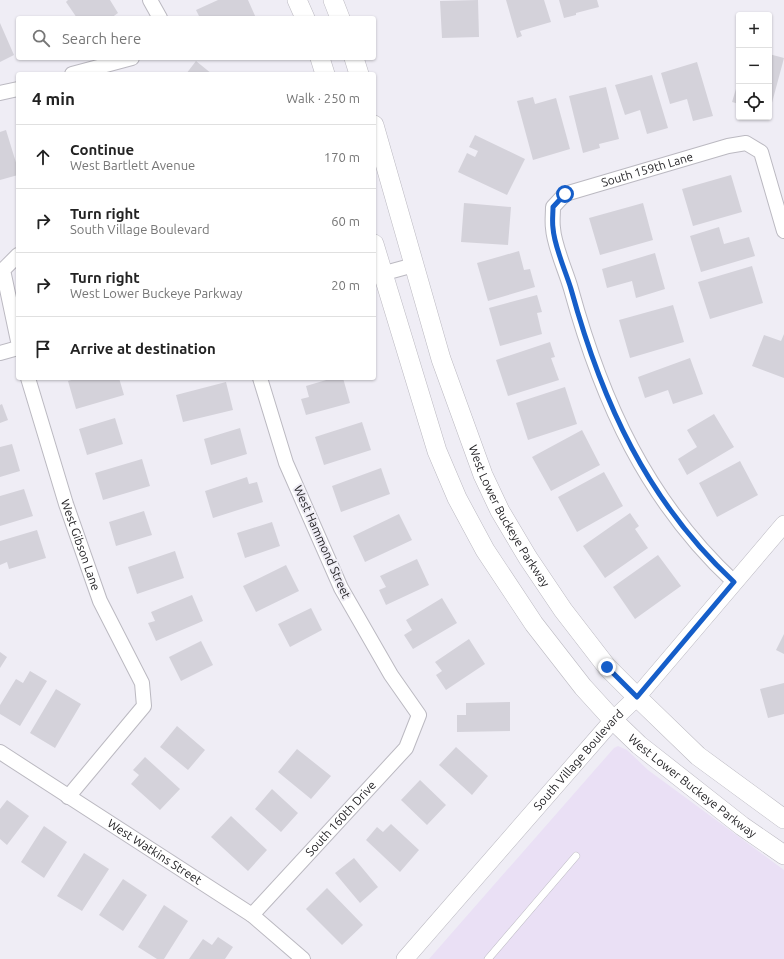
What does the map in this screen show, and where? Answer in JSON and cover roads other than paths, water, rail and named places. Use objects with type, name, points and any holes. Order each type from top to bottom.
[{"type":"main road","points":[[297,0],[304,16]]},
{"type":"main road","points":[[333,0],[339,16]]},
{"type":"main road","points":[[321,60],[324,72]]},
{"type":"main road","points":[[355,60],[358,72]]},
{"type":"main road","name":"West Lower Buckeye Parkway","points":[[376,132],[441,359],[482,475],[500,511],[528,558],[563,610],[607,667],[698,756],[784,819]]},
{"type":"main road","name":"West Lower Buckeye Parkway","points":[[376,260],[378,275],[437,451],[457,498],[485,550],[534,624],[578,681],[613,720],[650,754],[742,826],[784,855]]},
{"type":"street","points":[[150,0],[159,16]]},
{"type":"street","points":[[80,72],[124,60]]},
{"type":"street","points":[[0,93],[16,89]]},
{"type":"street","name":"South 159th Lane","points":[[734,582],[708,559],[684,530],[640,466],[618,423],[581,327],[552,229],[553,207],[565,194],[728,146],[746,143],[761,152],[784,231]]},
{"type":"street","points":[[16,258],[3,270],[16,332]]},
{"type":"street","points":[[378,275],[414,265]]},
{"type":"street","points":[[0,353],[16,349]]},
{"type":"street","name":"West Gibson Lane","points":[[29,380],[66,504],[100,602],[142,683],[144,706],[68,797]]},
{"type":"street","name":"West Hammond Street","points":[[261,380],[286,463],[341,588],[391,675],[419,715]]},
{"type":"street","name":"South Village Boulevard","points":[[405,959],[613,720],[637,697],[784,524]]},
{"type":"street","name":"South 160th Drive","points":[[252,915],[406,748],[419,715]]},
{"type":"street","name":"West Watkins Street","points":[[0,752],[252,915],[303,959]]},
{"type":"lane","points":[[488,959],[576,856]]}]
